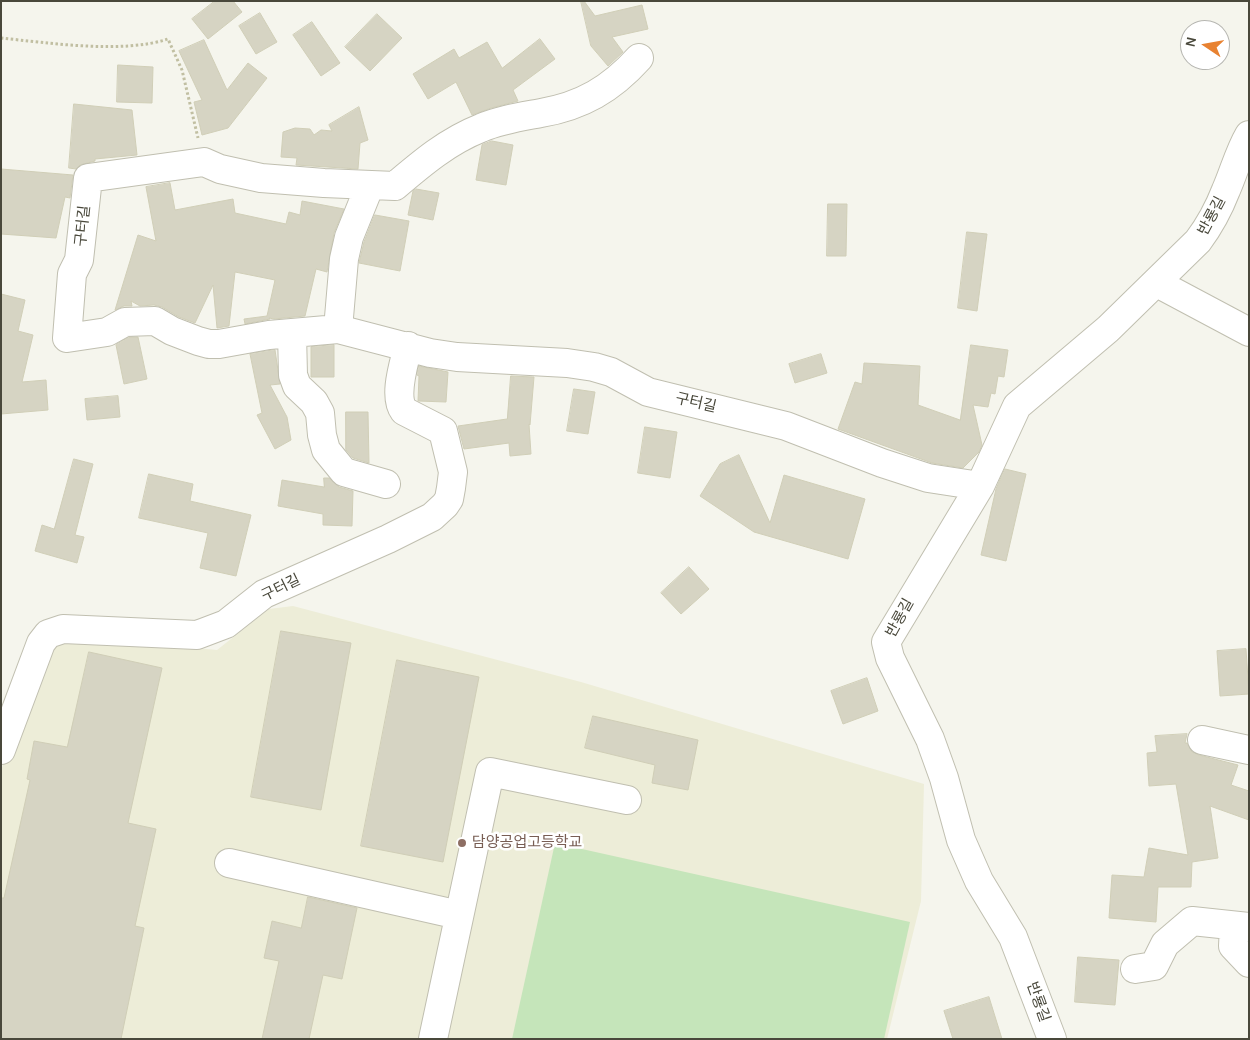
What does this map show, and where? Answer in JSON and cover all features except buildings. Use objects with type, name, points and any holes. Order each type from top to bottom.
[{"type":"street","name":"구터길","points":[[638,58],[622,76],[591,97],[568,107],[482,127],[458,138],[429,157],[395,186],[260,178],[220,169],[204,162],[88,178],[79,260],[72,274],[67,338],[107,332],[125,322],[155,321],[172,331],[210,344],[292,333],[338,330],[430,353],[457,357],[567,363],[594,367],[611,372],[648,392],[786,426],[882,463],[928,478],[980,486]]},
{"type":"street","name":"반룡길","points":[[1052,1039],[1014,937],[979,881],[961,840],[944,778],[930,739],[890,658],[886,642],[980,486],[1018,406],[1108,329],[1198,241],[1210,225],[1249,135]]},
{"type":"street","points":[[338,330],[344,259],[349,237],[370,185]]},
{"type":"street","points":[[1157,283],[1249,332]]},
{"type":"street","points":[[292,333],[293,375],[297,386],[314,402],[320,413],[326,450],[344,472],[386,484]]},
{"type":"street","name":"구터길","points":[[1,750],[41,643],[48,634],[63,629],[197,635],[226,624],[264,594],[423,522],[432,517],[445,505],[452,488],[452,472],[443,431],[404,411],[400,405],[399,395],[408,346]]},
{"type":"street","points":[[1202,740],[1249,750]]},
{"type":"street","points":[[433,1039],[490,772],[627,800]]},
{"type":"street","points":[[229,863],[459,915]]},
{"type":"street","points":[[1136,969],[1154,966],[1165,944],[1192,921],[1241,926],[1232,946],[1249,963]]},
{"type":"path","points":[[1,38],[105,46],[152,44],[168,39],[182,70],[204,162]]},
{"type":"shaded area","name":"담양공업고등학교","points":[[293,606],[581,682],[924,784],[921,901],[887,1039],[1,1039],[1,770],[48,648],[64,635],[217,650],[269,609]]},
{"type":"green space","points":[[555,843],[910,922],[884,1039],[512,1039]]},
{"type":"place","name":"담양공업고등학교","points":[[462,843]]}]
